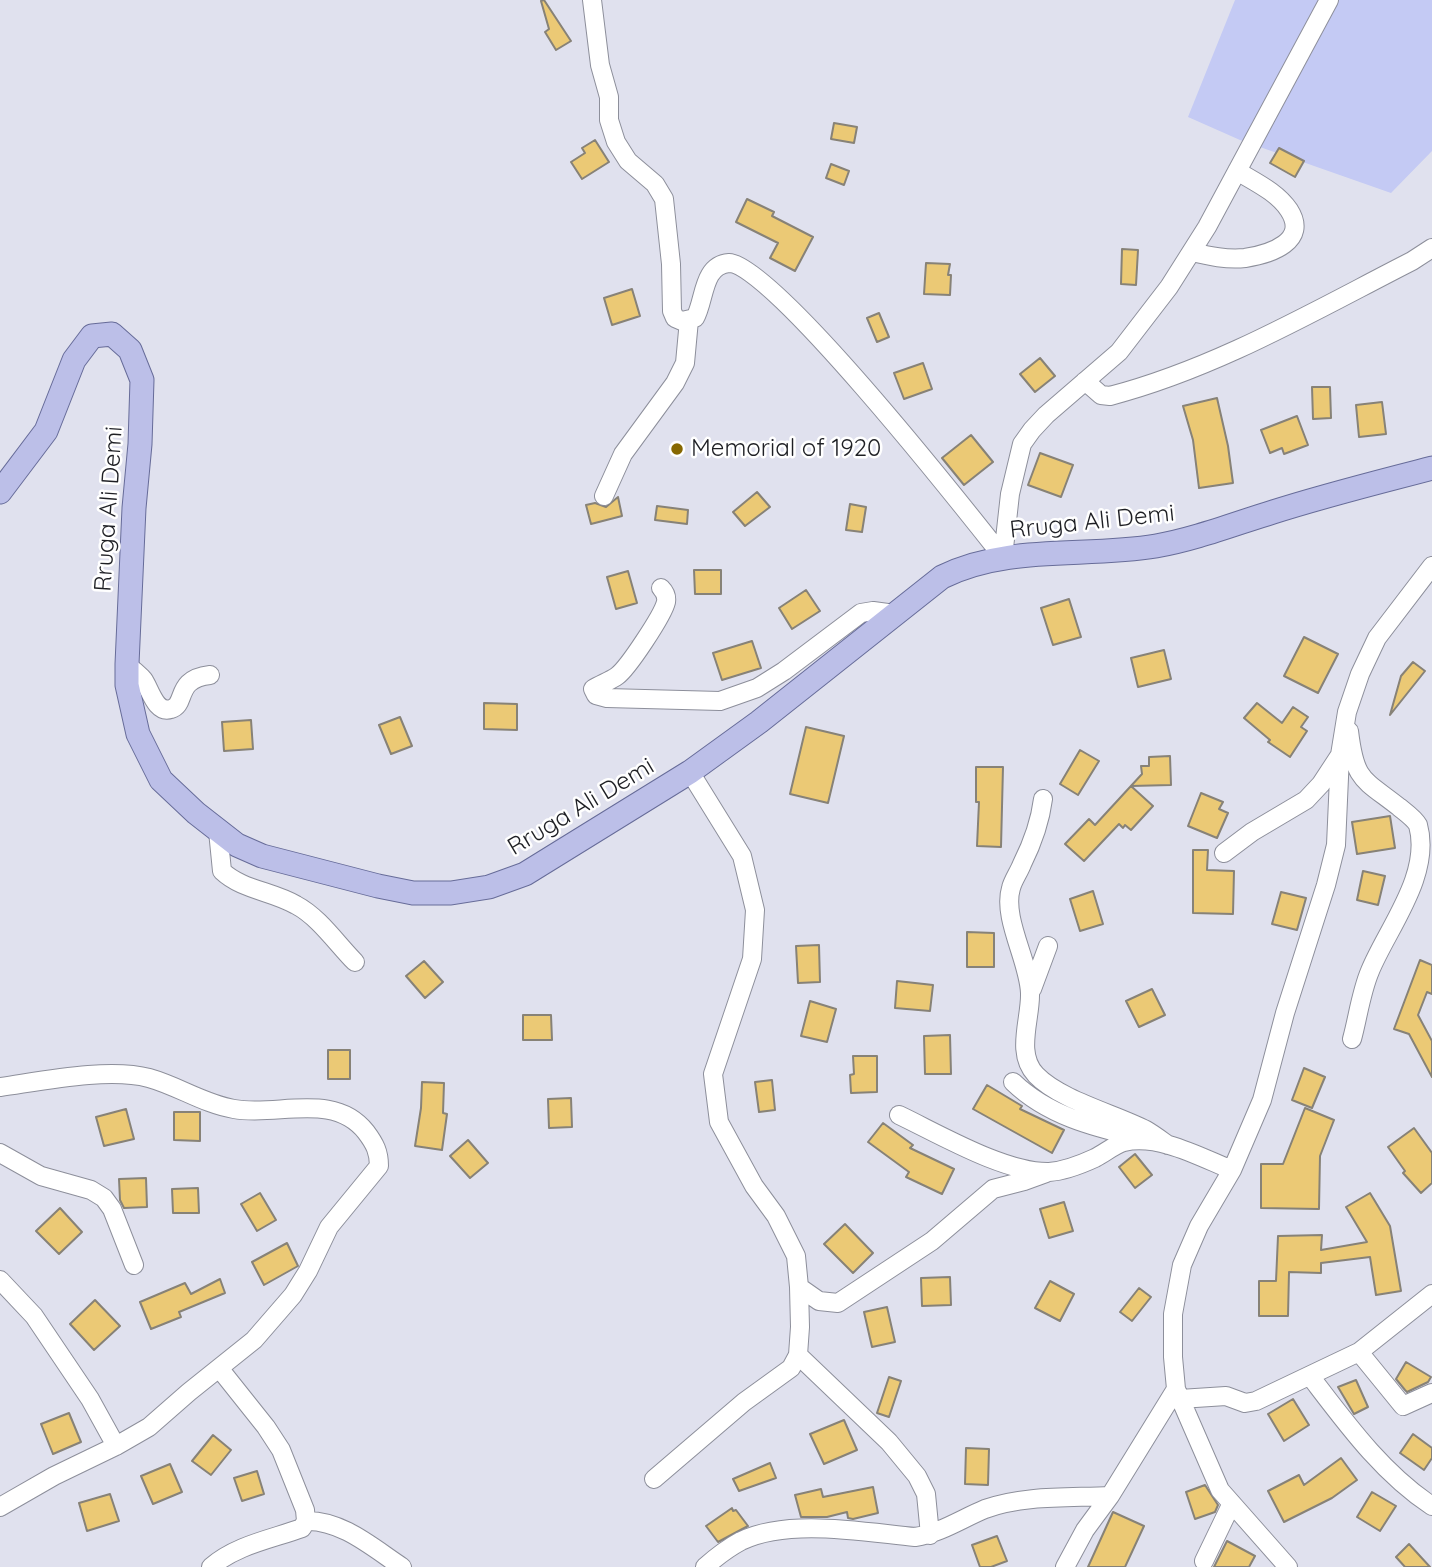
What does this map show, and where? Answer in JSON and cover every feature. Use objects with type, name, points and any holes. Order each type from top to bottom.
[{"type":"main road","name":"Rruga Ali Demi","points":[[0,492],[46,431],[74,360],[92,336],[112,334],[130,350],[142,380],[127,684],[138,734],[161,779],[218,831],[237,845],[262,856],[413,893],[451,893],[489,887],[525,874],[690,772],[759,722],[942,578],[961,568],[1003,557],[1119,551],[1157,546],[1321,497],[1432,468]]},
{"type":"street","points":[[592,0],[600,65],[609,97],[609,120],[616,142],[628,161],[654,184],[664,199],[671,264],[672,311],[675,318],[695,318],[708,278],[718,267],[728,263],[740,265],[754,274],[820,339],[874,399],[1003,557]]},
{"type":"street","points":[[1003,557],[1010,494],[1022,444],[1046,415],[1119,352],[1146,320],[1192,251],[1329,0]]},
{"type":"street","points":[[1192,251],[1217,258],[1246,258],[1283,246],[1292,240],[1295,224],[1289,210],[1272,192],[1237,171]]},
{"type":"street","points":[[1085,382],[1101,395],[1110,396],[1184,374],[1250,344],[1412,261],[1432,248]]},
{"type":"street","points":[[604,496],[623,454],[675,383],[685,363],[689,320]]},
{"type":"street","points":[[1288,1567],[1269,1560],[1220,1490],[1178,1394],[1172,1357],[1173,1314],[1182,1265],[1199,1226],[1232,1170],[1262,1100],[1303,953],[1326,885],[1336,845],[1340,755],[1347,712],[1360,674],[1377,638],[1432,566]]},
{"type":"street","points":[[661,588],[666,593],[666,601],[634,659],[618,675],[593,689],[596,695],[607,698],[720,701],[757,688],[861,613],[873,611],[895,614]]},
{"type":"street","points":[[127,664],[142,677],[162,709],[177,706],[188,682],[210,675]]},
{"type":"street","points":[[1347,712],[1357,771],[1365,783],[1418,823],[1423,840],[1424,864],[1418,885],[1402,916],[1383,943],[1369,974],[1352,1039]]},
{"type":"street","points":[[1224,853],[1252,832],[1306,800],[1321,784],[1340,755]]},
{"type":"street","points":[[654,1479],[744,1402],[791,1368],[797,1355],[799,1287],[796,1256],[776,1216],[754,1186],[719,1122],[713,1074],[752,959],[755,910],[742,856],[690,772]]},
{"type":"street","points":[[1043,799],[1040,824],[1011,889],[1009,904],[1027,970],[1030,994],[1025,1044],[1028,1062],[1036,1075],[1083,1104],[1146,1130],[1168,1144]]},
{"type":"street","points":[[218,831],[222,871],[240,884],[297,905],[355,962]]},
{"type":"street","points":[[1030,994],[1048,946]]},
{"type":"street","points":[[0,1087],[68,1078],[128,1075],[148,1077],[235,1110],[298,1107],[324,1109],[345,1115],[362,1127],[379,1154],[379,1166],[329,1227],[293,1295],[254,1340],[149,1427],[0,1507]]},
{"type":"street","points":[[1013,1082],[1027,1096],[1081,1122],[1168,1144],[1232,1170]]},
{"type":"street","points":[[899,1115],[999,1161],[1049,1172]]},
{"type":"street","points":[[799,1287],[819,1301],[838,1303],[932,1241],[993,1189],[1095,1158],[1123,1142],[1168,1144]]},
{"type":"street","points":[[0,1153],[41,1176],[91,1190],[104,1198],[112,1209],[134,1265]]},
{"type":"street","points":[[0,1280],[34,1316],[90,1399],[116,1446]]},
{"type":"street","points":[[1178,1394],[1226,1396],[1245,1402],[1256,1401],[1359,1352],[1432,1294]]},
{"type":"street","points":[[1359,1352],[1403,1406],[1432,1393]]},
{"type":"street","points":[[797,1355],[889,1442],[917,1476],[926,1494],[930,1535]]},
{"type":"street","points":[[211,1567],[242,1549],[302,1528],[306,1521],[281,1450],[219,1368]]},
{"type":"street","points":[[1310,1376],[1348,1427],[1401,1481],[1432,1506]]},
{"type":"street","points":[[1065,1567],[1085,1530],[1178,1394]]},
{"type":"street","points":[[705,1567],[741,1541],[770,1532],[805,1529],[915,1537],[930,1535],[987,1509],[1022,1501],[1110,1496]]},
{"type":"street","points":[[1204,1561],[1231,1505]]},
{"type":"street","points":[[306,1521],[336,1525],[402,1567]]},
{"type":"shaded area","points":[[1235,0],[1432,0],[1432,151],[1391,193],[1240,140],[1188,117]]},
{"type":"building","points":[[544,0],[571,41],[556,50],[545,32],[549,29],[541,1]]},
{"type":"building","points":[[834,123],[857,127],[854,143],[831,139]]},
{"type":"building","points":[[595,140],[609,162],[582,179],[571,162],[585,153],[582,148]]},
{"type":"building","points":[[1279,148],[1304,161],[1295,177],[1270,163]]},
{"type":"building","points":[[831,164],[849,171],[844,185],[826,178]]},
{"type":"building","points":[[747,199],[774,212],[772,216],[813,237],[795,271],[770,258],[778,243],[736,222]]},
{"type":"building","points":[[1122,249],[1138,250],[1136,285],[1121,284]]},
{"type":"building","points":[[926,263],[950,264],[950,295],[924,294]]},
{"type":"building","points":[[632,289],[640,316],[612,325],[604,298]]},
{"type":"building","points":[[879,313],[889,337],[877,342],[867,318]]},
{"type":"building","points":[[1040,358],[1055,376],[1035,392],[1020,374]]},
{"type":"building","points":[[923,363],[932,389],[904,399],[894,373]]},
{"type":"building","points":[[1312,387],[1330,387],[1331,418],[1313,419]]},
{"type":"building","points":[[1217,398],[1233,483],[1199,488],[1193,440],[1183,406]]},
{"type":"building","points":[[1382,402],[1386,434],[1359,437],[1356,405]]},
{"type":"building","points":[[1297,416],[1308,445],[1284,454],[1282,448],[1270,453],[1261,430]]},
{"type":"building","points":[[971,435],[993,462],[964,485],[942,458]]},
{"type":"building","points":[[1040,453],[1073,465],[1061,497],[1028,485]]},
{"type":"building","points":[[757,492],[770,507],[745,526],[733,512]]},
{"type":"building","points":[[618,497],[622,516],[591,524],[586,505],[595,503],[606,507]]},
{"type":"building","points":[[850,504],[866,507],[862,532],[846,530]]},
{"type":"building","points":[[657,506],[688,510],[687,524],[655,520]]},
{"type":"building","points":[[694,570],[721,570],[721,594],[695,594]]},
{"type":"building","points":[[628,571],[637,603],[616,609],[607,577]]},
{"type":"building","points":[[806,590],[820,611],[792,629],[779,608]]},
{"type":"building","points":[[1069,599],[1081,637],[1053,645],[1041,608]]},
{"type":"building","points":[[1304,637],[1338,654],[1318,693],[1284,676]]},
{"type":"building","points":[[752,641],[761,668],[722,680],[713,653]]},
{"type":"building","points":[[1164,650],[1171,679],[1138,687],[1131,658]]},
{"type":"building","points":[[1413,662],[1425,671],[1390,715],[1401,676]]},
{"type":"building","points":[[484,703],[517,704],[517,730],[484,729]]},
{"type":"building","points":[[1257,703],[1282,723],[1293,707],[1308,717],[1301,727],[1307,731],[1290,757],[1268,742],[1270,740],[1244,718]]},
{"type":"building","points":[[400,717],[412,746],[391,754],[379,725]]},
{"type":"building","points":[[251,720],[253,749],[224,751],[222,722]]},
{"type":"building","points":[[806,727],[844,736],[828,803],[790,794]]},
{"type":"building","points":[[1080,750],[1099,761],[1078,795],[1060,784]]},
{"type":"building","points":[[1170,756],[1171,785],[1131,786],[1153,806],[1131,830],[1119,824],[1084,861],[1065,844],[1089,819],[1095,825],[1142,774],[1141,766],[1149,766],[1149,757]]},
{"type":"building","points":[[976,767],[1003,767],[1001,847],[977,846],[979,802],[976,802]]},
{"type":"building","points":[[1201,793],[1223,802],[1219,809],[1228,813],[1217,838],[1188,826]]},
{"type":"building","points":[[1390,816],[1395,848],[1357,854],[1352,822]]},
{"type":"building","points":[[1193,850],[1208,850],[1207,870],[1234,871],[1233,914],[1193,913]]},
{"type":"building","points":[[1363,871],[1385,876],[1378,905],[1357,900]]},
{"type":"building","points":[[1093,891],[1103,924],[1080,931],[1070,899]]},
{"type":"building","points":[[1281,892],[1306,898],[1297,930],[1272,924]]},
{"type":"building","points":[[967,932],[994,933],[994,967],[967,967]]},
{"type":"building","points":[[819,945],[820,982],[798,983],[796,946]]},
{"type":"building","points":[[1420,960],[1432,965],[1432,994],[1427,992],[1418,1015],[1432,1041],[1432,1077],[1409,1034],[1394,1029]]},
{"type":"building","points":[[424,961],[443,982],[425,998],[406,976]]},
{"type":"building","points":[[897,981],[933,985],[930,1011],[895,1008]]},
{"type":"building","points":[[1152,989],[1165,1015],[1139,1027],[1126,1001]]},
{"type":"building","points":[[810,1001],[836,1009],[827,1042],[801,1036]]},
{"type":"building","points":[[523,1015],[551,1015],[552,1040],[523,1040]]},
{"type":"building","points":[[950,1035],[951,1074],[925,1074],[924,1036]]},
{"type":"building","points":[[328,1050],[350,1050],[350,1079],[328,1079]]},
{"type":"building","points":[[853,1056],[877,1056],[877,1092],[851,1093]]},
{"type":"building","points":[[1304,1068],[1325,1077],[1312,1108],[1292,1100]]},
{"type":"building","points":[[772,1080],[775,1110],[759,1112],[755,1082]]},
{"type":"building","points":[[422,1082],[444,1083],[443,1113],[447,1114],[442,1150],[415,1146]]},
{"type":"building","points":[[987,1085],[1022,1106],[1020,1109],[1064,1130],[1052,1153],[973,1109]]},
{"type":"building","points":[[571,1098],[572,1127],[549,1128],[548,1099]]},
{"type":"building","points":[[1305,1108],[1334,1120],[1320,1156],[1319,1209],[1261,1208],[1261,1164],[1283,1164]]},
{"type":"building","points":[[126,1109],[134,1139],[104,1146],[96,1117]]},
{"type":"building","points":[[174,1112],[200,1112],[200,1141],[174,1140]]},
{"type":"building","points":[[883,1123],[913,1145],[910,1148],[954,1169],[942,1194],[906,1177],[909,1172],[868,1142]]},
{"type":"building","points":[[1414,1128],[1432,1153],[1432,1183],[1421,1193],[1403,1173],[1405,1171],[1388,1147]]},
{"type":"building","points":[[468,1140],[488,1163],[470,1178],[450,1156]]},
{"type":"building","points":[[1135,1154],[1152,1175],[1135,1188],[1119,1167]]},
{"type":"building","points":[[146,1178],[147,1207],[124,1208],[120,1200],[119,1179]]},
{"type":"building","points":[[198,1188],[199,1213],[173,1213],[172,1189]]},
{"type":"building","points":[[260,1193],[276,1220],[257,1231],[241,1204]]},
{"type":"building","points":[[1370,1193],[1390,1226],[1401,1291],[1376,1295],[1370,1257],[1321,1263],[1321,1273],[1289,1272],[1288,1316],[1259,1316],[1259,1281],[1276,1281],[1278,1236],[1322,1235],[1321,1250],[1367,1242],[1346,1207]]},
{"type":"building","points":[[1064,1202],[1073,1231],[1049,1238],[1040,1209]]},
{"type":"building","points":[[60,1208],[82,1232],[59,1254],[36,1231]]},
{"type":"building","points":[[845,1224],[873,1253],[853,1273],[824,1244]]},
{"type":"building","points":[[287,1243],[298,1266],[264,1285],[252,1262]]},
{"type":"building","points":[[950,1277],[951,1305],[922,1306],[921,1278]]},
{"type":"building","points":[[220,1279],[225,1293],[179,1312],[181,1317],[151,1329],[140,1302],[185,1283],[191,1294]]},
{"type":"building","points":[[1050,1281],[1074,1294],[1060,1321],[1035,1308]]},
{"type":"building","points":[[1139,1288],[1151,1297],[1132,1321],[1120,1312]]},
{"type":"building","points":[[95,1300],[120,1326],[94,1350],[70,1324]]},
{"type":"building","points":[[887,1307],[895,1342],[872,1347],[864,1312]]},
{"type":"building","points":[[1406,1362],[1431,1377],[1428,1382],[1407,1392],[1396,1379]]},
{"type":"building","points":[[889,1377],[901,1381],[889,1417],[877,1413]]},
{"type":"building","points":[[1356,1380],[1368,1407],[1354,1414],[1338,1387]]},
{"type":"building","points":[[1293,1399],[1309,1425],[1284,1441],[1268,1414]]},
{"type":"building","points":[[69,1413],[81,1442],[53,1454],[41,1424]]},
{"type":"building","points":[[844,1420],[857,1450],[824,1464],[810,1434]]},
{"type":"building","points":[[1413,1434],[1432,1448],[1432,1458],[1424,1470],[1400,1453]]},
{"type":"building","points":[[213,1435],[231,1450],[211,1475],[192,1461]]},
{"type":"building","points":[[966,1448],[989,1449],[988,1485],[965,1484]]},
{"type":"building","points":[[1341,1458],[1357,1480],[1332,1498],[1284,1522],[1268,1491],[1299,1475],[1304,1485]]},
{"type":"building","points":[[770,1463],[776,1478],[739,1491],[733,1479]]},
{"type":"building","points":[[170,1464],[182,1492],[153,1504],[141,1476]]},
{"type":"building","points":[[257,1471],[264,1494],[242,1501],[234,1478]]},
{"type":"building","points":[[1205,1485],[1218,1505],[1215,1512],[1195,1519],[1186,1492]]},
{"type":"building","points":[[873,1487],[878,1513],[853,1519],[848,1518],[847,1512],[827,1517],[801,1517],[795,1495],[821,1489],[823,1497]]},
{"type":"building","points":[[1372,1492],[1396,1506],[1380,1531],[1357,1517]]},
{"type":"building","points":[[110,1494],[119,1521],[87,1531],[79,1503]]},
{"type":"building","points":[[732,1508],[748,1526],[718,1542],[706,1526]]},
{"type":"building","points":[[1113,1512],[1144,1526],[1125,1567],[1088,1567]]},
{"type":"building","points":[[997,1536],[1007,1561],[991,1567],[980,1567],[972,1545]]},
{"type":"building","points":[[1227,1541],[1255,1556],[1249,1567],[1214,1567]]},
{"type":"building","points":[[1409,1544],[1430,1567],[1405,1567],[1396,1557]]},
{"type":"place","name":"Memorial of 1920","points":[[677,449]]}]
